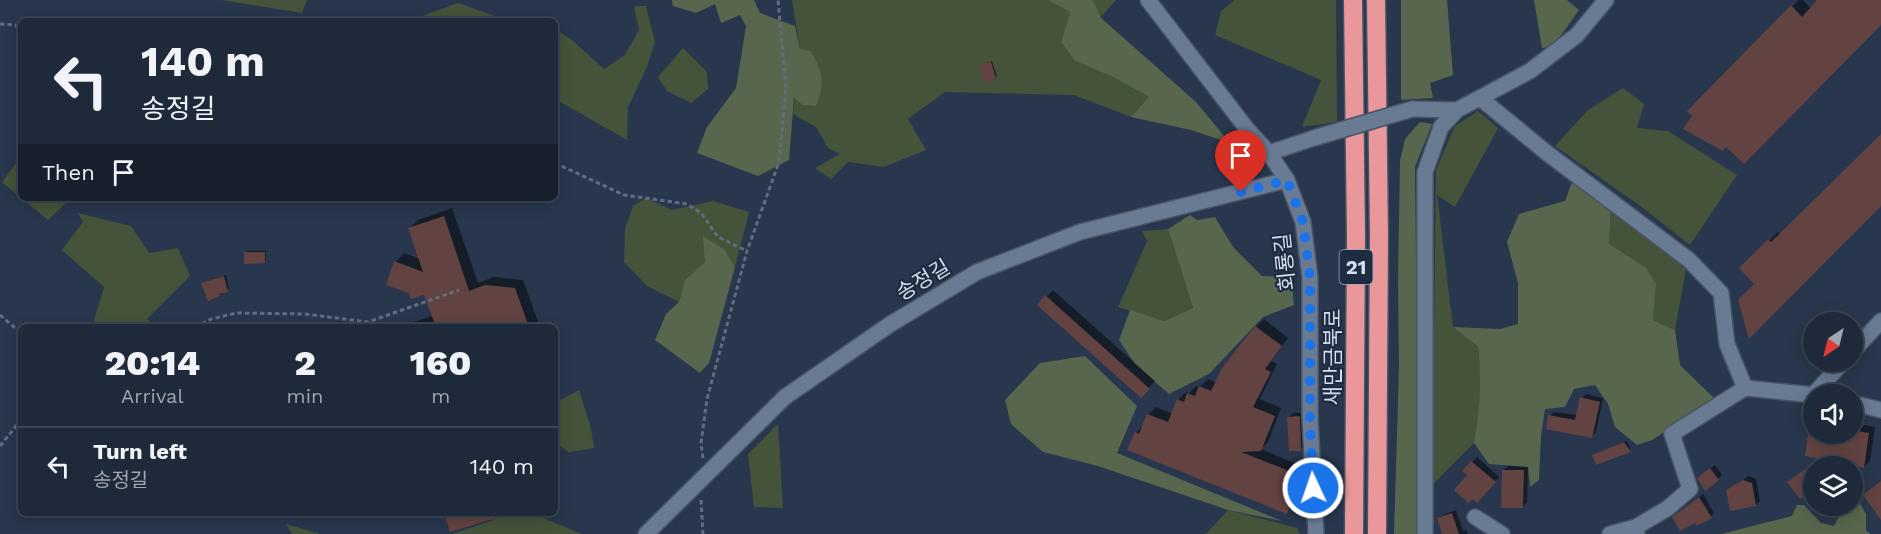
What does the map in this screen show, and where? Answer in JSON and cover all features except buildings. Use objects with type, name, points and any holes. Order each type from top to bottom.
[{"type":"highway","name":"새만금북로","points":[[1353,0],[1356,237],[1354,534]]},
{"type":"highway","name":"21","points":[[1376,0],[1379,235],[1377,534]]},
{"type":"street","name":"회룡길","points":[[1148,0],[1247,129],[1269,153],[1287,180],[1303,222],[1310,278],[1310,418],[1316,534]]},
{"type":"street","points":[[1425,534],[1425,172],[1441,127],[1457,110],[1530,71],[1577,35],[1606,0]]},
{"type":"street","points":[[1479,98],[1547,153],[1689,260],[1721,294],[1728,344],[1745,388]]},
{"type":"street","points":[[1269,153],[1412,110],[1457,110]]},
{"type":"street","name":"송정길","points":[[646,534],[785,397],[889,325],[976,272],[1080,232],[1287,180]]},
{"type":"street","points":[[1863,340],[1881,321]]},
{"type":"street","points":[[1823,384],[1835,372]]},
{"type":"street","points":[[1610,534],[1637,530],[1690,489],[1672,434],[1745,388],[1803,394]]},
{"type":"street","points":[[1863,406],[1881,410]]},
{"type":"street","points":[[1475,517],[1502,534]]},
{"type":"path","points":[[703,534],[700,505],[704,476],[701,443],[707,399],[747,251],[779,162],[786,88],[778,0]]},
{"type":"path","points":[[0,24],[15,25],[18,28]]},
{"type":"path","points":[[558,164],[624,195],[687,204],[701,213],[718,237],[747,251]]},
{"type":"path","points":[[201,324],[211,319],[236,314],[305,315],[368,322],[459,290]]},
{"type":"path","points":[[0,315],[18,330]]},
{"type":"path","points":[[0,446],[18,424]]},
{"type":"green space","points":[[221,0],[307,0],[302,13]]},
{"type":"green space","points":[[672,0],[754,0],[760,13],[795,26],[800,49],[811,51],[820,72],[822,84],[816,106],[803,105],[794,98],[789,160],[758,176],[697,153],[707,127],[736,88],[746,26],[740,15],[721,23],[715,4],[696,13],[673,6]]},
{"type":"green space","points":[[792,0],[1048,0],[1070,12],[1061,42],[1075,61],[1113,77],[1150,98],[1131,117],[1074,95],[945,92],[908,119],[926,150],[884,167],[848,162],[831,179],[815,168],[840,154],[828,148],[816,127],[793,114],[800,49]]},
{"type":"green space","points":[[1048,0],[1093,0],[1101,18],[1196,102],[1230,143],[1191,130],[1131,117],[1149,97],[1113,77],[1075,61],[1061,42],[1070,12]]},
{"type":"green space","points":[[1093,0],[1116,0],[1100,18]]},
{"type":"green space","points":[[1235,0],[1336,0],[1337,122],[1302,127],[1321,80],[1215,35],[1221,11]]},
{"type":"green space","points":[[1401,0],[1447,0],[1453,75],[1430,83],[1433,98],[1401,100]]},
{"type":"green space","points":[[1534,0],[1567,0],[1579,10],[1553,47],[1542,48]]},
{"type":"green space","points":[[458,3],[498,17],[419,18]]},
{"type":"green space","points":[[634,6],[646,6],[655,42],[647,67],[628,107],[627,140],[558,101],[558,31],[572,40],[604,69],[625,55],[639,30]]},
{"type":"green space","points":[[683,48],[707,72],[708,89],[691,103],[667,91],[658,77]]},
{"type":"green space","points":[[1623,88],[1644,104],[1637,128],[1668,131],[1737,175],[1690,245],[1639,205],[1555,146],[1588,110]]},
{"type":"green space","points":[[1478,111],[1498,128],[1455,207],[1437,195],[1453,327],[1478,347],[1481,407],[1474,443],[1432,485],[1436,170],[1455,126]]},
{"type":"green space","points":[[1420,122],[1432,124],[1415,167],[1419,534],[1394,534],[1399,367],[1400,161],[1405,139]]},
{"type":"green space","points":[[17,162],[18,162],[18,195],[2,182]]},
{"type":"green space","points":[[1572,182],[1611,209],[1609,244],[1646,268],[1656,284],[1653,320],[1675,330],[1680,365],[1715,399],[1652,440],[1637,445],[1615,427],[1608,404],[1595,385],[1574,389],[1565,407],[1545,409],[1539,480],[1530,487],[1528,467],[1489,464],[1474,443],[1480,395],[1478,347],[1453,327],[1500,329],[1518,324],[1518,283],[1507,242],[1519,214],[1565,201]]},
{"type":"green space","points":[[646,198],[672,210],[713,201],[749,212],[735,267],[725,250],[705,262],[685,280],[679,302],[647,286],[624,262],[625,229],[633,206]]},
{"type":"green space","points":[[25,201],[68,201],[48,220]]},
{"type":"green space","points":[[1611,209],[1687,264],[1675,330],[1653,320],[1656,284],[1609,244]]},
{"type":"green space","points":[[78,213],[131,226],[149,253],[178,248],[190,276],[147,319],[153,324],[93,324],[104,287],[62,250],[83,222]]},
{"type":"green space","points":[[1190,215],[1197,220],[1215,217],[1233,247],[1262,276],[1291,277],[1294,305],[1263,317],[1209,374],[1169,394],[1135,364],[1119,340],[1130,310],[1164,321],[1193,308],[1168,229]]},
{"type":"green space","points":[[1168,229],[1193,308],[1164,321],[1118,307],[1147,241],[1142,231]]},
{"type":"green space","points":[[703,236],[725,250],[735,267],[709,363],[700,373],[655,340],[666,314],[679,302],[685,280],[705,262]]},
{"type":"green space","points":[[1085,356],[1137,406],[1117,453],[1282,521],[1228,510],[1098,466],[1043,452],[1011,424],[1005,400],[1040,363]]},
{"type":"green space","points":[[579,390],[590,425],[594,448],[569,452],[558,445],[558,401]]},
{"type":"green space","points":[[778,424],[783,508],[754,507],[748,454]]},
{"type":"green space","points":[[1797,505],[1803,505],[1803,516],[1814,516],[1821,523],[1834,526],[1839,516],[1863,516],[1863,509],[1866,514],[1866,531],[1871,534],[1721,534],[1792,516]]},
{"type":"green space","points":[[1228,510],[1297,528],[1300,534],[1206,534]]},
{"type":"green space","points":[[493,516],[538,516],[582,534],[452,534],[494,520]]},
{"type":"green space","points":[[286,524],[320,534],[292,534]]},
{"type":"route","points":[[1241,192],[1287,180],[1303,222],[1310,278],[1310,418],[1313,488]]}]
